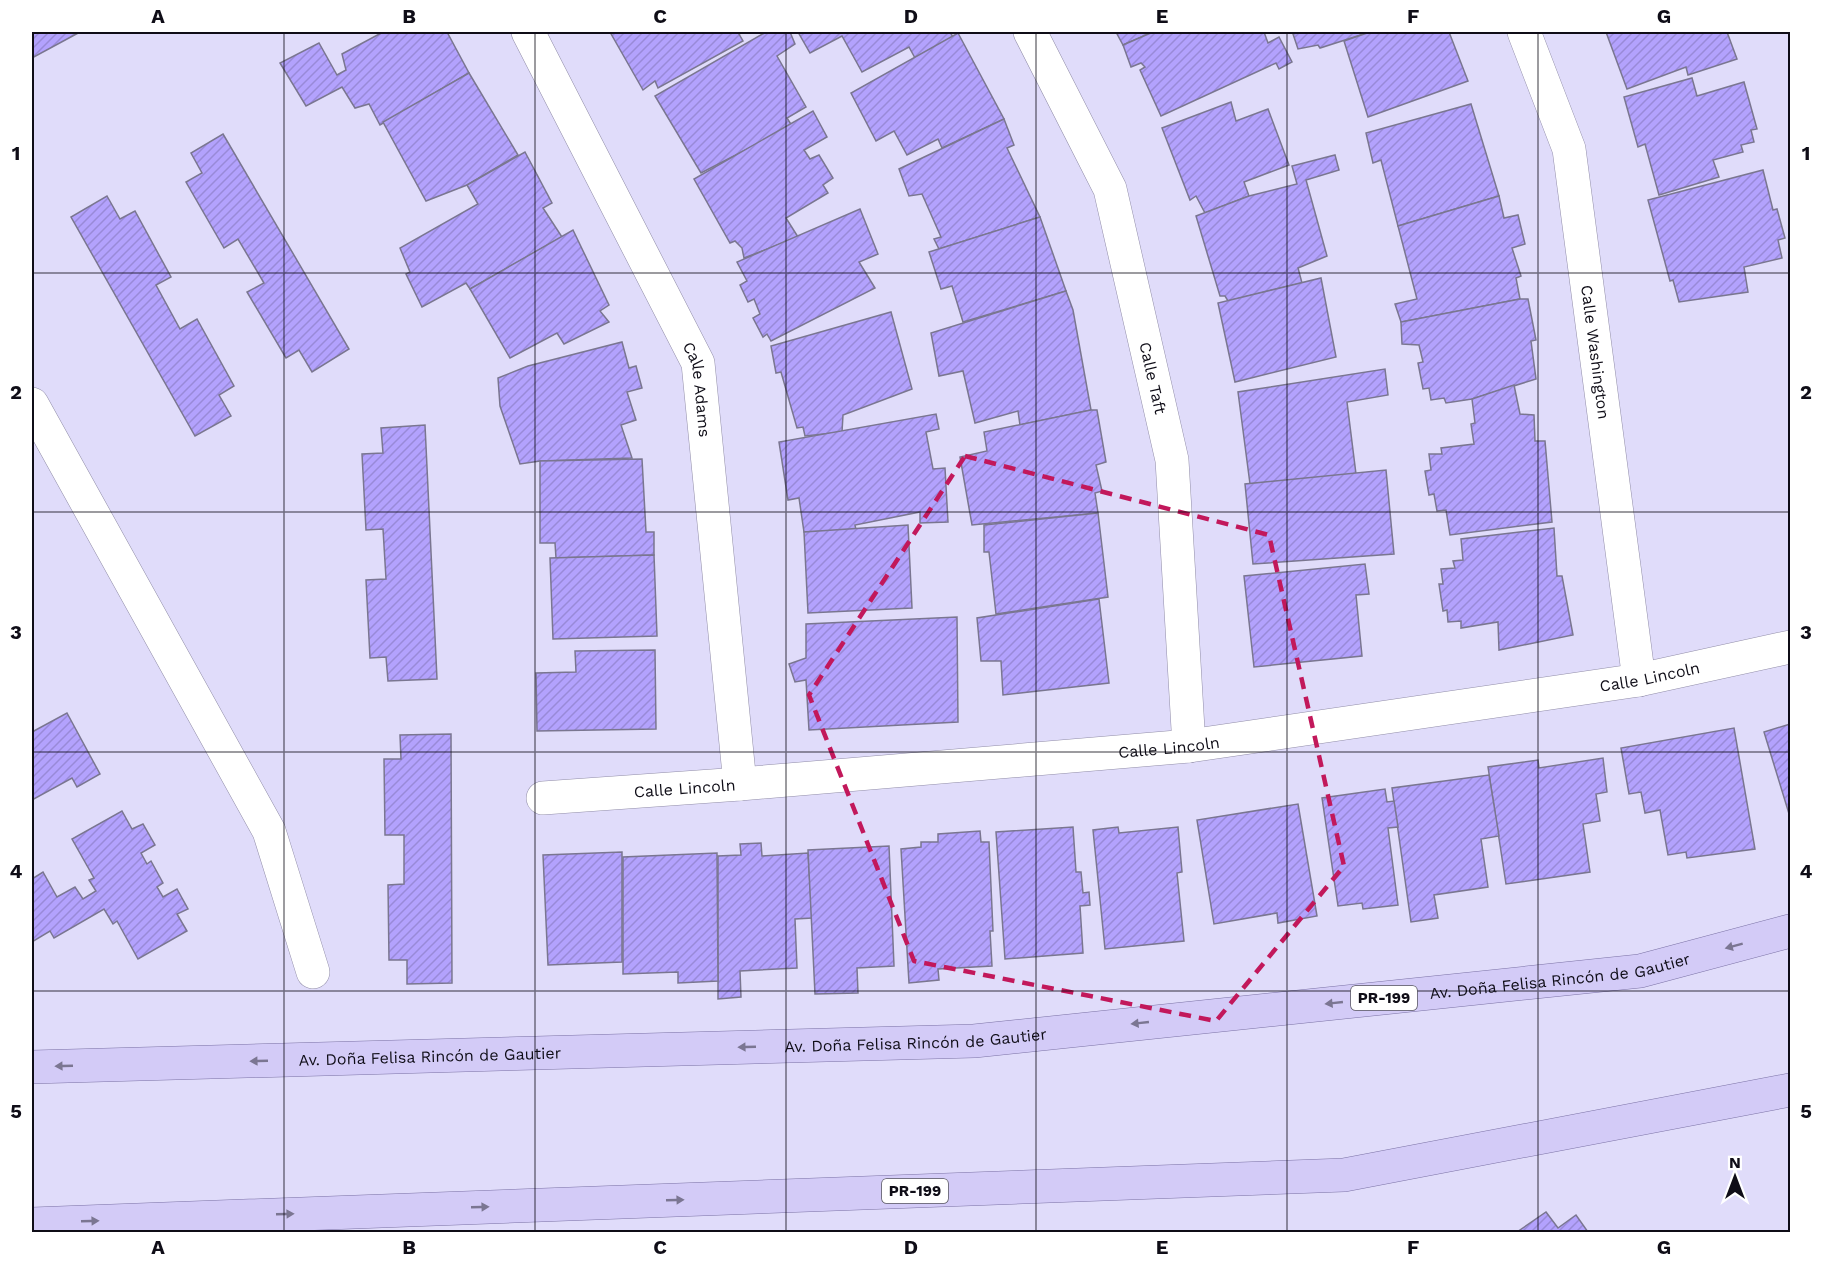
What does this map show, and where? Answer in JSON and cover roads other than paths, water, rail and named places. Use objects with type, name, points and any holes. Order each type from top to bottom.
[{"type":"main road","name":"Av. Doña Felisa Rincón de Gautier","points":[[32,1067],[974,1041],[1640,971],[1791,932]]},
{"type":"main road","name":"PR-199","points":[[32,1224],[1344,1175],[1791,1090]]},
{"type":"street","name":"Calle Adams","points":[[528,32],[698,363],[740,784]]},
{"type":"street","name":"Calle Taft","points":[[1030,32],[1110,189],[1172,460],[1189,746]]},
{"type":"street","name":"Calle Washington","points":[[1524,32],[1569,149],[1639,680]]},
{"type":"street","points":[[32,404],[269,831],[313,972]]},
{"type":"street","name":"Calle Lincoln","points":[[543,798],[740,784],[1189,746],[1639,680],[1791,647]]}]
